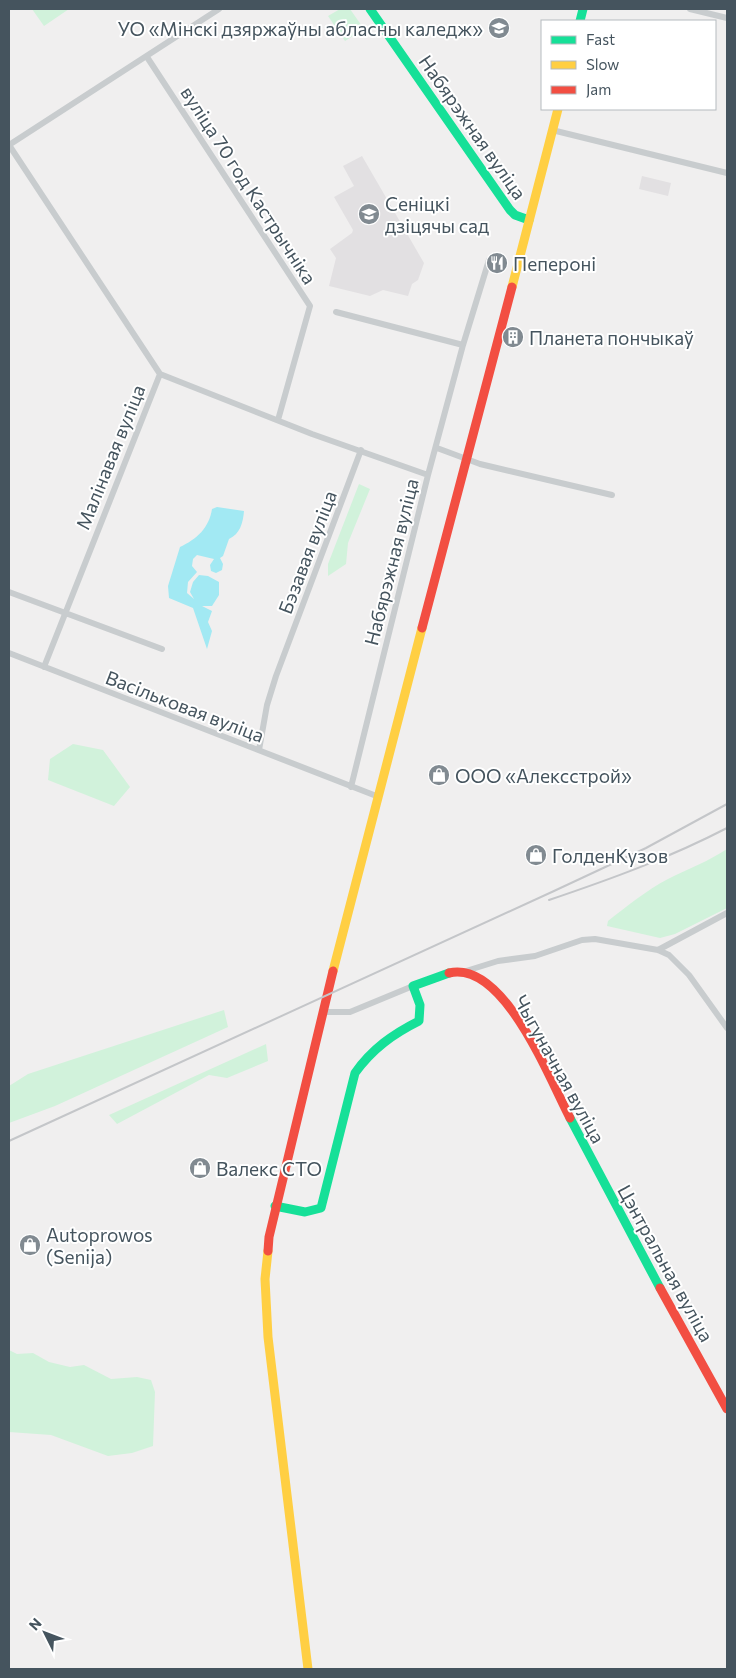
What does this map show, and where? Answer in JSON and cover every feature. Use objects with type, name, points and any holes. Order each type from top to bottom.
[{"type":"street","points":[[9,145],[219,9]]},
{"type":"street","name":"Набярэжная вуліца","points":[[370,9],[515,215],[529,220]]},
{"type":"street","points":[[690,9],[727,18]]},
{"type":"street","name":"вуліца 70 год Кастрычніка","points":[[147,57],[310,306],[278,420]]},
{"type":"street","points":[[308,1669],[265,1306],[266,1260],[275,1206],[322,1012],[558,110]]},
{"type":"street","points":[[552,130],[727,173]]},
{"type":"street","name":"Малінавая вуліца","points":[[9,145],[160,374],[44,667]]},
{"type":"street","name":"Набярэжная вуліца","points":[[351,787],[428,475],[437,448],[463,345],[487,273],[489,260]]},
{"type":"street","points":[[336,312],[463,345]]},
{"type":"street","points":[[160,374],[428,475]]},
{"type":"street","points":[[437,448],[465,459],[612,495]]},
{"type":"street","name":"Бэзавая вуліца","points":[[259,750],[267,705],[276,676],[361,450]]},
{"type":"street","points":[[9,592],[65,615],[162,649]]},
{"type":"street","name":"Васільковая вуліца","points":[[9,653],[379,797]]},
{"type":"street","points":[[658,950],[727,913]]},
{"type":"street","points":[[322,1012],[350,1012],[437,976],[498,962],[535,956],[582,940],[595,939],[658,950],[669,955],[689,975],[727,1028]]},
{"type":"street","name":"Чыгуначная вуліца","points":[[464,971],[491,985],[519,1020],[550,1075],[590,1158]]},
{"type":"street","points":[[275,1206],[309,1213],[315,1213],[320,1208],[355,1073],[368,1056],[387,1039],[419,1021],[420,1005],[412,986]]},
{"type":"street","name":"Цэнтральная вуліца","points":[[590,1158],[727,1409]]},
{"type":"shaded area","name":"Сеніцкі дзіцячы сад","points":[[362,156],[424,263],[418,280],[412,284],[408,296],[383,290],[370,296],[329,286],[336,258],[330,249],[352,233],[353,230],[334,197],[354,186],[343,166]]},
{"type":"shaded area","points":[[642,176],[671,183],[668,196],[639,189]]},
{"type":"green space","points":[[32,9],[69,9],[44,26]]},
{"type":"green space","points":[[340,9],[350,9],[364,29],[345,41],[328,16]]},
{"type":"green space","points":[[359,484],[370,489],[348,543],[346,564],[328,576],[328,564]]},
{"type":"green space","points":[[73,744],[103,750],[130,787],[114,806],[48,780],[50,759]]},
{"type":"green space","points":[[727,849],[727,908],[675,934],[660,938],[607,926],[608,921],[652,888]]},
{"type":"green space","points":[[224,1010],[228,1027],[55,1106],[9,1123],[9,1086],[28,1074]]},
{"type":"green space","points":[[266,1044],[268,1061],[227,1078],[209,1075],[117,1124],[109,1115]]},
{"type":"green space","points":[[9,1350],[17,1354],[33,1353],[49,1362],[70,1367],[84,1365],[111,1379],[137,1377],[151,1380],[155,1392],[153,1446],[132,1453],[108,1456],[51,1435],[9,1432]]},
{"type":"water","points":[[217,507],[244,511],[240,528],[229,539],[223,556],[220,558],[223,564],[222,570],[216,573],[211,571],[210,565],[214,559],[197,555],[193,559],[192,566],[197,572],[188,582],[187,593],[194,599],[190,592],[193,582],[199,575],[208,576],[219,582],[219,595],[212,606],[202,606],[212,611],[208,622],[212,631],[207,649],[193,608],[169,598],[168,586],[180,547],[201,532],[208,522],[212,509]]},
{"type":"railway","points":[[9,1141],[646,848],[727,804]]},
{"type":"railway","points":[[549,900],[640,867],[727,828]]},
{"type":"traffic: fast","points":[[370,9],[510,210],[515,215],[529,220]]},
{"type":"traffic: fast","points":[[580,20],[583,9]]},
{"type":"traffic: fast","points":[[275,1206],[305,1212],[321,1208],[355,1073],[384,1043],[400,1031],[419,1021],[420,1005],[413,986],[449,973]]},
{"type":"traffic: fast","points":[[570,1118],[660,1288]]},
{"type":"traffic: slow","points":[[512,287],[558,110]]},
{"type":"traffic: slow","points":[[333,971],[422,628]]},
{"type":"traffic: slow","points":[[268,1251],[265,1279],[268,1337],[308,1669]]},
{"type":"traffic: jam","points":[[422,628],[512,287]]},
{"type":"traffic: jam","points":[[268,1251],[269,1237],[333,971]]},
{"type":"traffic: jam","points":[[449,973],[469,974],[488,985],[506,1003],[537,1051],[570,1118]]},
{"type":"traffic: jam","points":[[660,1288],[727,1409]]},
{"type":"place","name":"УО «Мінскі дзяржаўны абласны каледж»","points":[[499,28]]},
{"type":"place","name":"Сеніцкі дзіцячы сад","points":[[369,214]]},
{"type":"place","name":"Пепероні","points":[[497,263]]},
{"type":"place","name":"Планета пончыкаў","points":[[513,337]]},
{"type":"place","name":"ООО «Алексстрой»","points":[[439,775]]},
{"type":"place","name":"ГолденКузов","points":[[536,855]]},
{"type":"place","name":"Валекс СТО","points":[[200,1168]]},
{"type":"place","name":"Autoprowos (Senija)","points":[[30,1245]]}]
